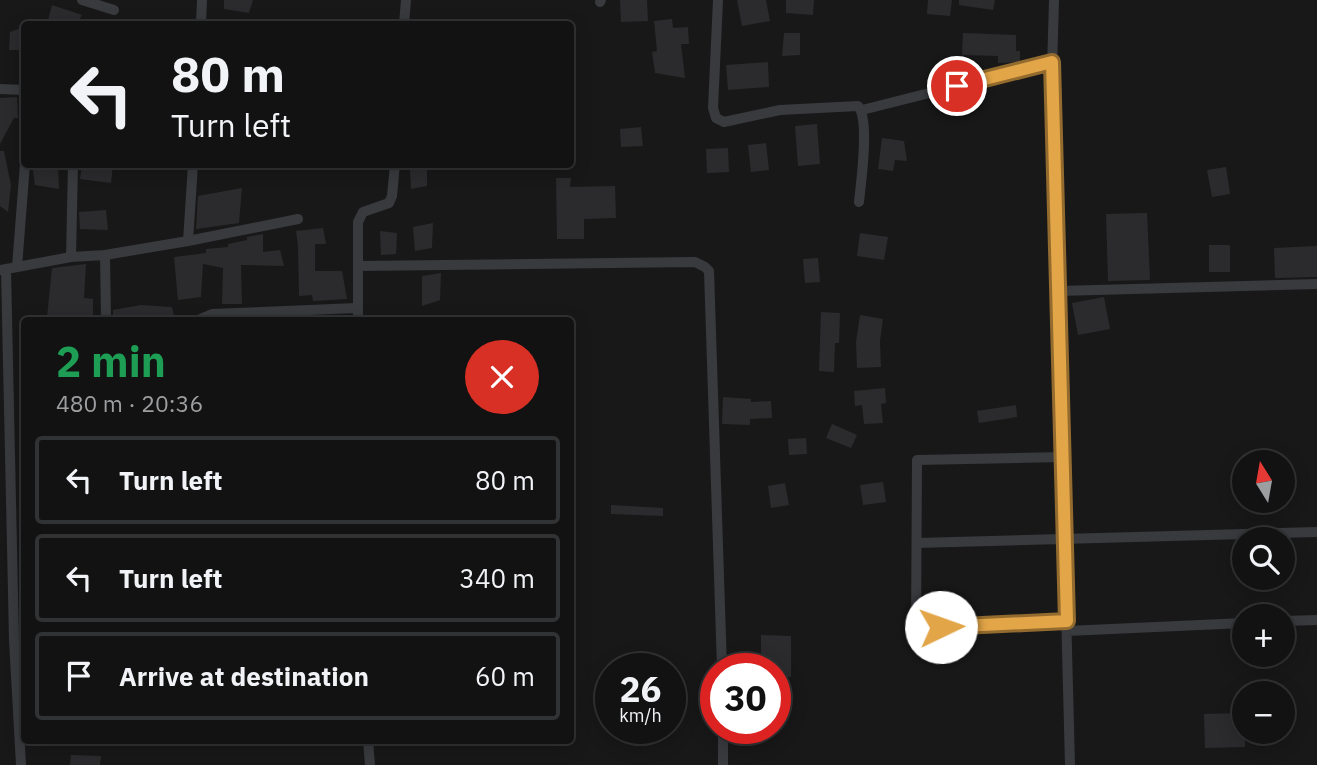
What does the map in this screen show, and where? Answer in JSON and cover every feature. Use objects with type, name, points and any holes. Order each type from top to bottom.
[{"type":"street","points":[[82,0],[114,10]]},
{"type":"street","points":[[201,21],[202,0]]},
{"type":"street","points":[[404,21],[406,0]]},
{"type":"street","points":[[718,0],[713,108],[716,118],[724,122],[780,110],[854,106],[862,110],[1052,62]]},
{"type":"street","points":[[1055,0],[1052,62],[1070,765]]},
{"type":"street","points":[[0,89],[21,90]]},
{"type":"street","points":[[859,202],[863,148],[862,110]]},
{"type":"street","points":[[18,267],[25,168]]},
{"type":"street","points":[[71,257],[73,168]]},
{"type":"street","points":[[188,241],[193,168]]},
{"type":"street","points":[[358,317],[359,216],[389,203],[395,168]]},
{"type":"street","points":[[21,765],[14,640],[3,270],[71,257],[105,255],[188,241],[298,219]]},
{"type":"street","points":[[105,255],[106,317]]},
{"type":"street","points":[[358,266],[695,262],[709,271],[722,653]]},
{"type":"street","points":[[1059,291],[1317,284]]},
{"type":"street","points":[[205,317],[212,314],[357,308]]},
{"type":"street","points":[[1063,457],[917,460],[916,629],[1232,623]]},
{"type":"street","points":[[917,543],[1317,532]]},
{"type":"street","points":[[1295,621],[1317,620]]},
{"type":"street","points":[[368,744],[370,765]]},
{"type":"street","points":[[723,744],[723,765]]},
{"type":"building","points":[[224,0],[253,0],[249,13],[224,9]]},
{"type":"building","points":[[620,0],[647,0],[648,21],[621,22]]},
{"type":"building","points":[[737,0],[766,0],[770,21],[742,26]]},
{"type":"building","points":[[786,0],[814,0],[813,15],[786,13]]},
{"type":"building","points":[[928,0],[952,0],[950,16],[927,14]]},
{"type":"building","points":[[959,0],[995,0],[993,10],[959,5]]},
{"type":"building","points":[[52,5],[82,15],[79,21],[48,21]]},
{"type":"building","points":[[672,19],[673,28],[688,27],[689,44],[681,44],[685,78],[655,73],[652,52],[657,51],[654,21]]},
{"type":"building","points":[[21,28],[21,50],[9,50],[10,32]]},
{"type":"building","points":[[784,33],[800,33],[800,55],[782,56]]},
{"type":"building","points":[[963,33],[1016,35],[1016,51],[1020,51],[1020,62],[998,63],[998,56],[962,55]]},
{"type":"building","points":[[768,62],[769,87],[728,90],[726,65]]},
{"type":"building","points":[[17,97],[18,118],[14,118],[0,144],[0,98]]},
{"type":"building","points":[[817,124],[820,164],[798,166],[795,126]]},
{"type":"building","points":[[641,127],[643,146],[621,147],[620,129]]},
{"type":"building","points":[[882,138],[904,141],[907,161],[895,160],[893,171],[878,169]]},
{"type":"building","points":[[766,143],[769,170],[751,172],[748,145]]},
{"type":"building","points":[[728,148],[729,172],[707,173],[706,149]]},
{"type":"building","points":[[0,151],[4,151],[11,185],[8,212],[0,206]]},
{"type":"building","points":[[1226,167],[1230,194],[1212,197],[1207,170]]},
{"type":"building","points":[[33,168],[58,168],[59,189],[35,185]]},
{"type":"building","points":[[81,168],[113,168],[111,183],[80,179]]},
{"type":"building","points":[[427,168],[427,186],[411,189],[410,170]]},
{"type":"building","points":[[556,178],[571,178],[570,187],[615,186],[616,218],[584,219],[584,239],[557,239]]},
{"type":"building","points":[[242,188],[239,223],[196,229],[198,196]]},
{"type":"building","points":[[106,210],[108,230],[80,229],[79,212]]},
{"type":"building","points":[[1147,213],[1150,280],[1108,281],[1106,214]]},
{"type":"building","points":[[433,223],[432,248],[415,251],[413,227]]},
{"type":"building","points":[[323,228],[326,244],[315,244],[315,271],[342,271],[347,299],[313,301],[312,295],[299,296],[296,231]]},
{"type":"building","points":[[380,231],[397,233],[396,254],[381,255]]},
{"type":"building","points":[[860,233],[888,237],[884,260],[857,256]]},
{"type":"building","points":[[263,234],[263,252],[280,250],[284,266],[241,265],[242,304],[222,304],[223,268],[203,264],[201,297],[178,300],[174,257],[206,253],[206,249],[228,247],[228,244]]},
{"type":"building","points":[[1209,245],[1230,245],[1230,272],[1209,272]]},
{"type":"building","points":[[1317,246],[1317,277],[1275,278],[1274,248]]},
{"type":"building","points":[[818,258],[820,282],[805,283],[803,259]]},
{"type":"building","points":[[86,264],[84,298],[93,299],[93,317],[47,317],[52,268]]},
{"type":"building","points":[[441,273],[440,300],[422,306],[422,276]]},
{"type":"building","points":[[1104,297],[1110,329],[1078,335],[1072,303]]},
{"type":"building","points":[[141,305],[172,307],[174,317],[113,317],[113,310]]},
{"type":"building","points":[[821,312],[840,313],[834,372],[819,371]]},
{"type":"building","points":[[860,315],[883,319],[881,367],[857,368],[856,342]]},
{"type":"building","points":[[885,388],[886,403],[881,404],[883,423],[864,424],[862,405],[855,406],[854,391]]},
{"type":"building","points":[[723,397],[751,399],[751,402],[771,401],[772,418],[750,419],[750,425],[722,424]]},
{"type":"building","points":[[1016,405],[1017,417],[979,423],[977,411]]},
{"type":"building","points":[[832,424],[857,435],[851,448],[826,438]]},
{"type":"building","points":[[806,438],[807,454],[789,455],[788,439]]},
{"type":"building","points":[[883,482],[886,502],[863,505],[860,485]]},
{"type":"building","points":[[785,483],[789,505],[771,508],[768,486]]},
{"type":"building","points":[[611,505],[663,508],[663,516],[611,514]]},
{"type":"building","points":[[761,635],[791,636],[791,653],[761,653]]},
{"type":"building","points":[[1232,713],[1232,744],[1245,744],[1245,747],[1205,748],[1204,714]]},
{"type":"building","points":[[71,755],[101,756],[100,765],[70,765]]},
{"type":"route","points":[[941,627],[1067,621],[1052,62],[957,86]]}]
